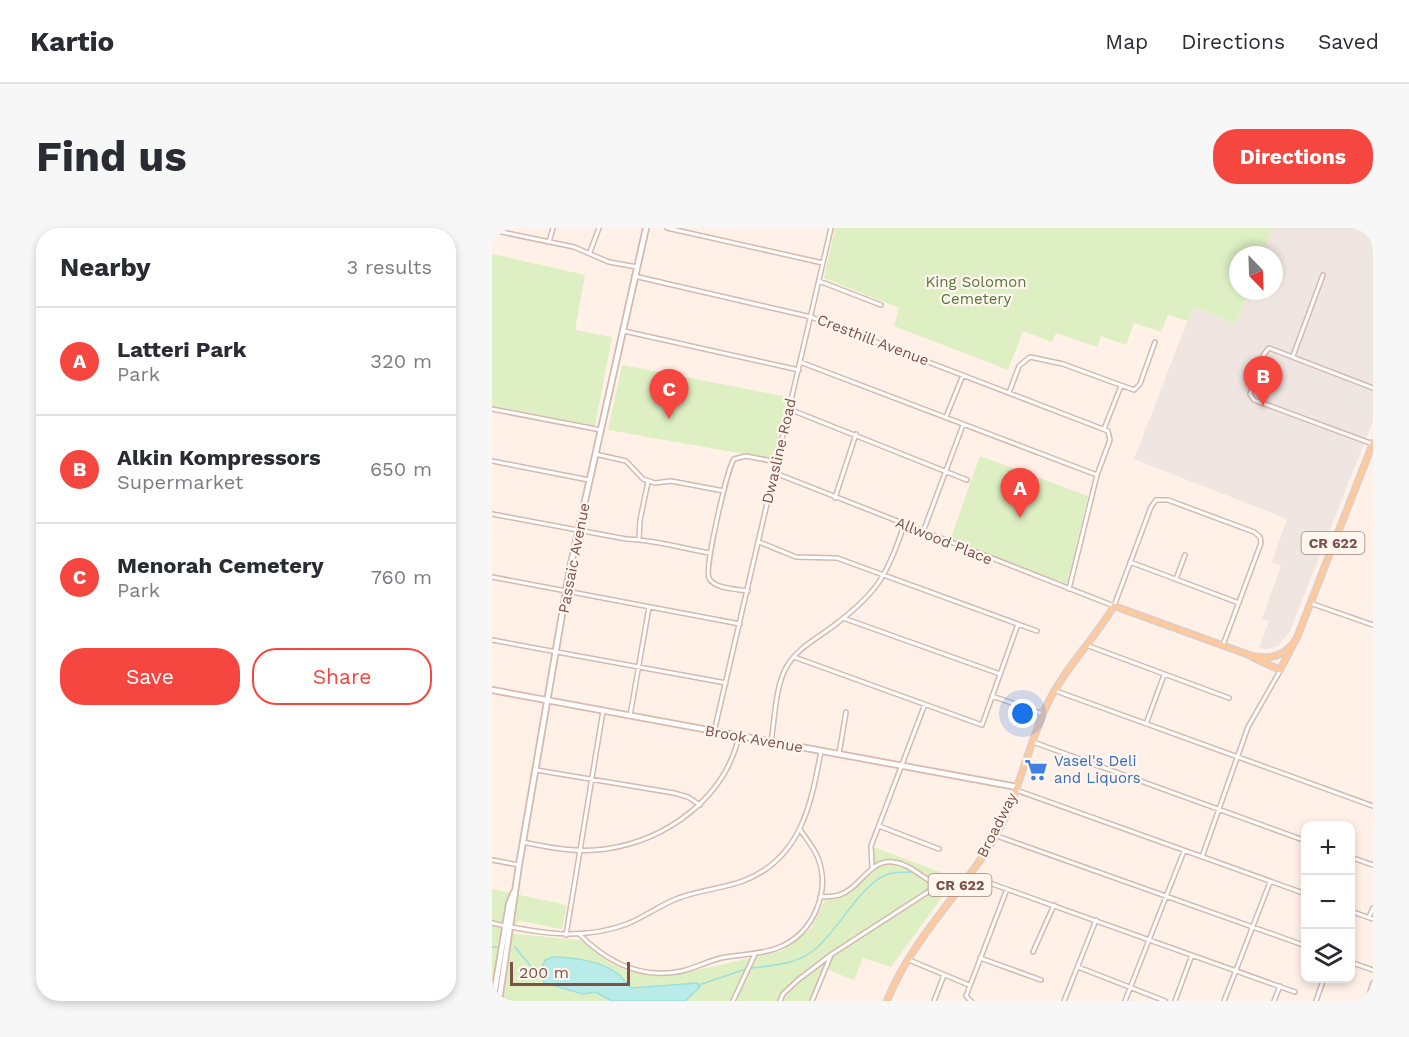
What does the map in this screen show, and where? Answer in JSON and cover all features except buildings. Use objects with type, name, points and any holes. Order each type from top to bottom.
[{"type":"main road","name":"CR 622","points":[[1280,670],[1294,643],[1373,444]]},
{"type":"main road","name":"CR 622","points":[[1034,742],[1043,714],[1054,691],[1114,606]]},
{"type":"main road","points":[[1114,606],[1252,657],[1274,658],[1283,654],[1294,643]]},
{"type":"main road","points":[[1252,657],[1254,660],[1280,670]]},
{"type":"main road","name":"Broadway","points":[[887,1001],[907,959],[995,836],[1026,766],[1034,742]]},
{"type":"street","points":[[507,233],[508,228]]},
{"type":"street","points":[[549,243],[553,228]]},
{"type":"street","points":[[590,252],[599,228]]},
{"type":"street","name":"Passaic Avenue","points":[[499,1001],[519,865],[566,591],[646,228]]},
{"type":"street","points":[[668,228],[823,263]]},
{"type":"street","name":"Dwasline Road","points":[[714,732],[831,228]]},
{"type":"street","points":[[492,230],[590,252],[609,262],[637,267]]},
{"type":"street","points":[[1293,356],[1323,275]]},
{"type":"street","name":"Cresthill Avenue","points":[[634,276],[811,316],[1104,429]]},
{"type":"street","points":[[819,281],[881,305]]},
{"type":"street","points":[[622,330],[799,370]]},
{"type":"street","points":[[1010,393],[1019,366],[1030,357],[1063,364],[1134,390],[1139,386],[1155,342]]},
{"type":"street","points":[[1373,388],[1269,348],[1264,354],[1250,394],[1254,400],[1373,444]]},
{"type":"street","points":[[800,362],[1097,475]]},
{"type":"street","points":[[946,417],[963,375]]},
{"type":"street","points":[[1069,589],[1097,475],[1110,440],[1108,431],[1104,429],[1121,386]]},
{"type":"street","points":[[789,409],[877,442],[901,456],[967,480]]},
{"type":"street","points":[[492,410],[601,430]]},
{"type":"street","points":[[923,532],[963,424]]},
{"type":"street","points":[[835,498],[856,434]]},
{"type":"street","points":[[595,454],[626,461],[648,482],[671,481],[724,491]]},
{"type":"street","points":[[748,591],[712,582],[707,572],[710,553],[734,459],[741,456],[777,462]]},
{"type":"street","points":[[492,461],[590,480]]},
{"type":"street","name":"Allwood Place","points":[[775,473],[1114,606]]},
{"type":"street","points":[[639,538],[640,520],[648,482]]},
{"type":"street","points":[[1114,606],[1152,503],[1162,499],[1258,534],[1261,543],[1223,646]]},
{"type":"street","points":[[492,514],[626,539],[639,538],[710,553]]},
{"type":"street","points":[[771,742],[782,680],[794,657],[800,649],[843,618],[873,592],[885,576],[904,525]]},
{"type":"street","points":[[759,542],[796,557],[837,558],[1037,631]]},
{"type":"street","points":[[1176,579],[1185,555]]},
{"type":"street","points":[[1130,562],[1239,603]]},
{"type":"street","points":[[492,577],[740,624]]},
{"type":"street","points":[[1310,603],[1373,626]]},
{"type":"street","points":[[630,716],[649,607]]},
{"type":"street","points":[[843,618],[1000,674]]},
{"type":"street","points":[[794,657],[982,725],[1018,624]]},
{"type":"street","points":[[492,640],[726,683]]},
{"type":"street","points":[[1086,645],[1229,698]]},
{"type":"street","points":[[1202,857],[1248,727],[1280,670]]},
{"type":"street","points":[[1146,724],[1164,675]]},
{"type":"street","name":"Brook Avenue","points":[[492,690],[1016,788]]},
{"type":"street","points":[[1054,691],[1373,806]]},
{"type":"street","points":[[992,696],[1043,714]]},
{"type":"street","points":[[872,867],[872,846],[925,704]]},
{"type":"street","points":[[566,935],[603,711]]},
{"type":"street","points":[[839,754],[846,712]]},
{"type":"street","points":[[523,842],[563,850],[606,849],[636,841],[680,820],[699,805],[727,770],[739,736]]},
{"type":"street","points":[[1034,742],[1301,840]]},
{"type":"street","points":[[492,923],[566,935],[579,934],[619,926],[678,898],[748,879],[782,854],[800,830],[811,804],[821,751]]},
{"type":"street","points":[[536,770],[688,797],[699,805]]},
{"type":"street","points":[[1016,788],[1301,893]]},
{"type":"street","points":[[879,826],[939,849]]},
{"type":"street","points":[[579,934],[596,951],[615,963],[652,973],[680,972],[721,958],[778,948],[796,938],[812,919],[820,897],[820,865],[800,830]]},
{"type":"street","points":[[995,836],[1301,945]]},
{"type":"street","points":[[1125,1001],[1184,851]]},
{"type":"street","points":[[1355,859],[1373,865]]},
{"type":"street","points":[[492,860],[519,865]]},
{"type":"street","points":[[820,897],[838,896],[849,890],[872,867],[890,861],[904,864],[934,885],[958,888]]},
{"type":"street","points":[[968,875],[1295,992]]},
{"type":"street","points":[[1224,1001],[1270,882]]},
{"type":"street","points":[[780,1001],[783,994],[798,980],[832,954],[934,888],[958,888]]},
{"type":"street","points":[[971,1001],[966,997],[1007,889]]},
{"type":"street","points":[[1033,952],[1053,905]]},
{"type":"street","points":[[1355,912],[1371,918],[1373,908]]},
{"type":"street","points":[[1064,1001],[1096,920]]},
{"type":"street","name":"Passaic Avenue","points":[[494,1001],[509,927]]},
{"type":"street","points":[[732,1001],[755,953]]},
{"type":"street","points":[[813,1001],[832,954]]},
{"type":"street","points":[[1175,1001],[1192,955]]},
{"type":"street","points":[[980,958],[1041,980]]},
{"type":"street","points":[[907,959],[970,986]]},
{"type":"street","points":[[1355,964],[1373,970]]},
{"type":"street","points":[[1078,967],[1165,1001]]},
{"type":"street","points":[[934,1001],[944,975]]},
{"type":"street","points":[[1316,1001],[1322,983]]},
{"type":"street","points":[[1367,1001],[1373,983]]},
{"type":"street","points":[[1274,1001],[1280,986]]},
{"type":"shaded area","points":[[1272,228],[1369,228],[1373,245],[1373,421],[1290,631],[1278,646],[1268,649],[1259,648],[1269,621],[1262,618],[1281,566],[1272,562],[1287,519],[1134,459],[1193,307],[1236,324],[1245,300],[1283,300],[1283,246],[1265,246]]},
{"type":"green space","name":"King Solomon Cemetery","points":[[835,228],[1272,228],[1265,246],[1229,246],[1229,300],[1245,300],[1236,324],[1194,307],[1188,321],[1168,315],[1161,332],[1134,323],[1126,345],[1101,336],[1097,347],[1056,333],[1052,342],[1023,331],[1008,370],[894,326],[899,308],[824,278]]},
{"type":"green space","points":[[492,254],[585,275],[575,330],[612,337],[595,426],[492,406]]},
{"type":"green space","points":[[622,365],[788,397],[773,459],[608,430]]},
{"type":"green space","points":[[980,456],[1088,496],[1067,584],[950,540]]},
{"type":"green space","points":[[871,846],[956,878],[891,967],[863,958],[854,980],[823,968],[810,1001],[492,1001],[492,889],[567,905],[562,929],[519,921],[505,933],[580,940],[610,963],[627,971],[670,976],[782,951],[811,929],[826,898],[840,894],[872,866]]},
{"type":"water","points":[[553,957],[578,959],[603,966],[622,977],[632,988],[697,983],[700,987],[685,1001],[612,1001],[596,992],[583,994],[544,983],[541,970],[545,960]]},
{"type":"waterway","points":[[751,968],[783,964],[806,956],[831,933],[868,887],[888,874],[911,872]]},
{"type":"waterway","points":[[492,947],[498,947]]},
{"type":"waterway","points":[[515,947],[533,969],[541,970]]},
{"type":"waterway","points":[[699,985],[746,969]]},
{"type":"railway","points":[[1370,228],[1373,238]]},
{"type":"place","name":"Alkin Kompressors","points":[[1263,406]]},
{"type":"place","name":"Menorah Cemetery","points":[[669,419]]},
{"type":"place","name":"Latteri Park","points":[[1020,518]]},
{"type":"place","name":"Vasel's Deli and Liquors","points":[[1036,770]]}]
